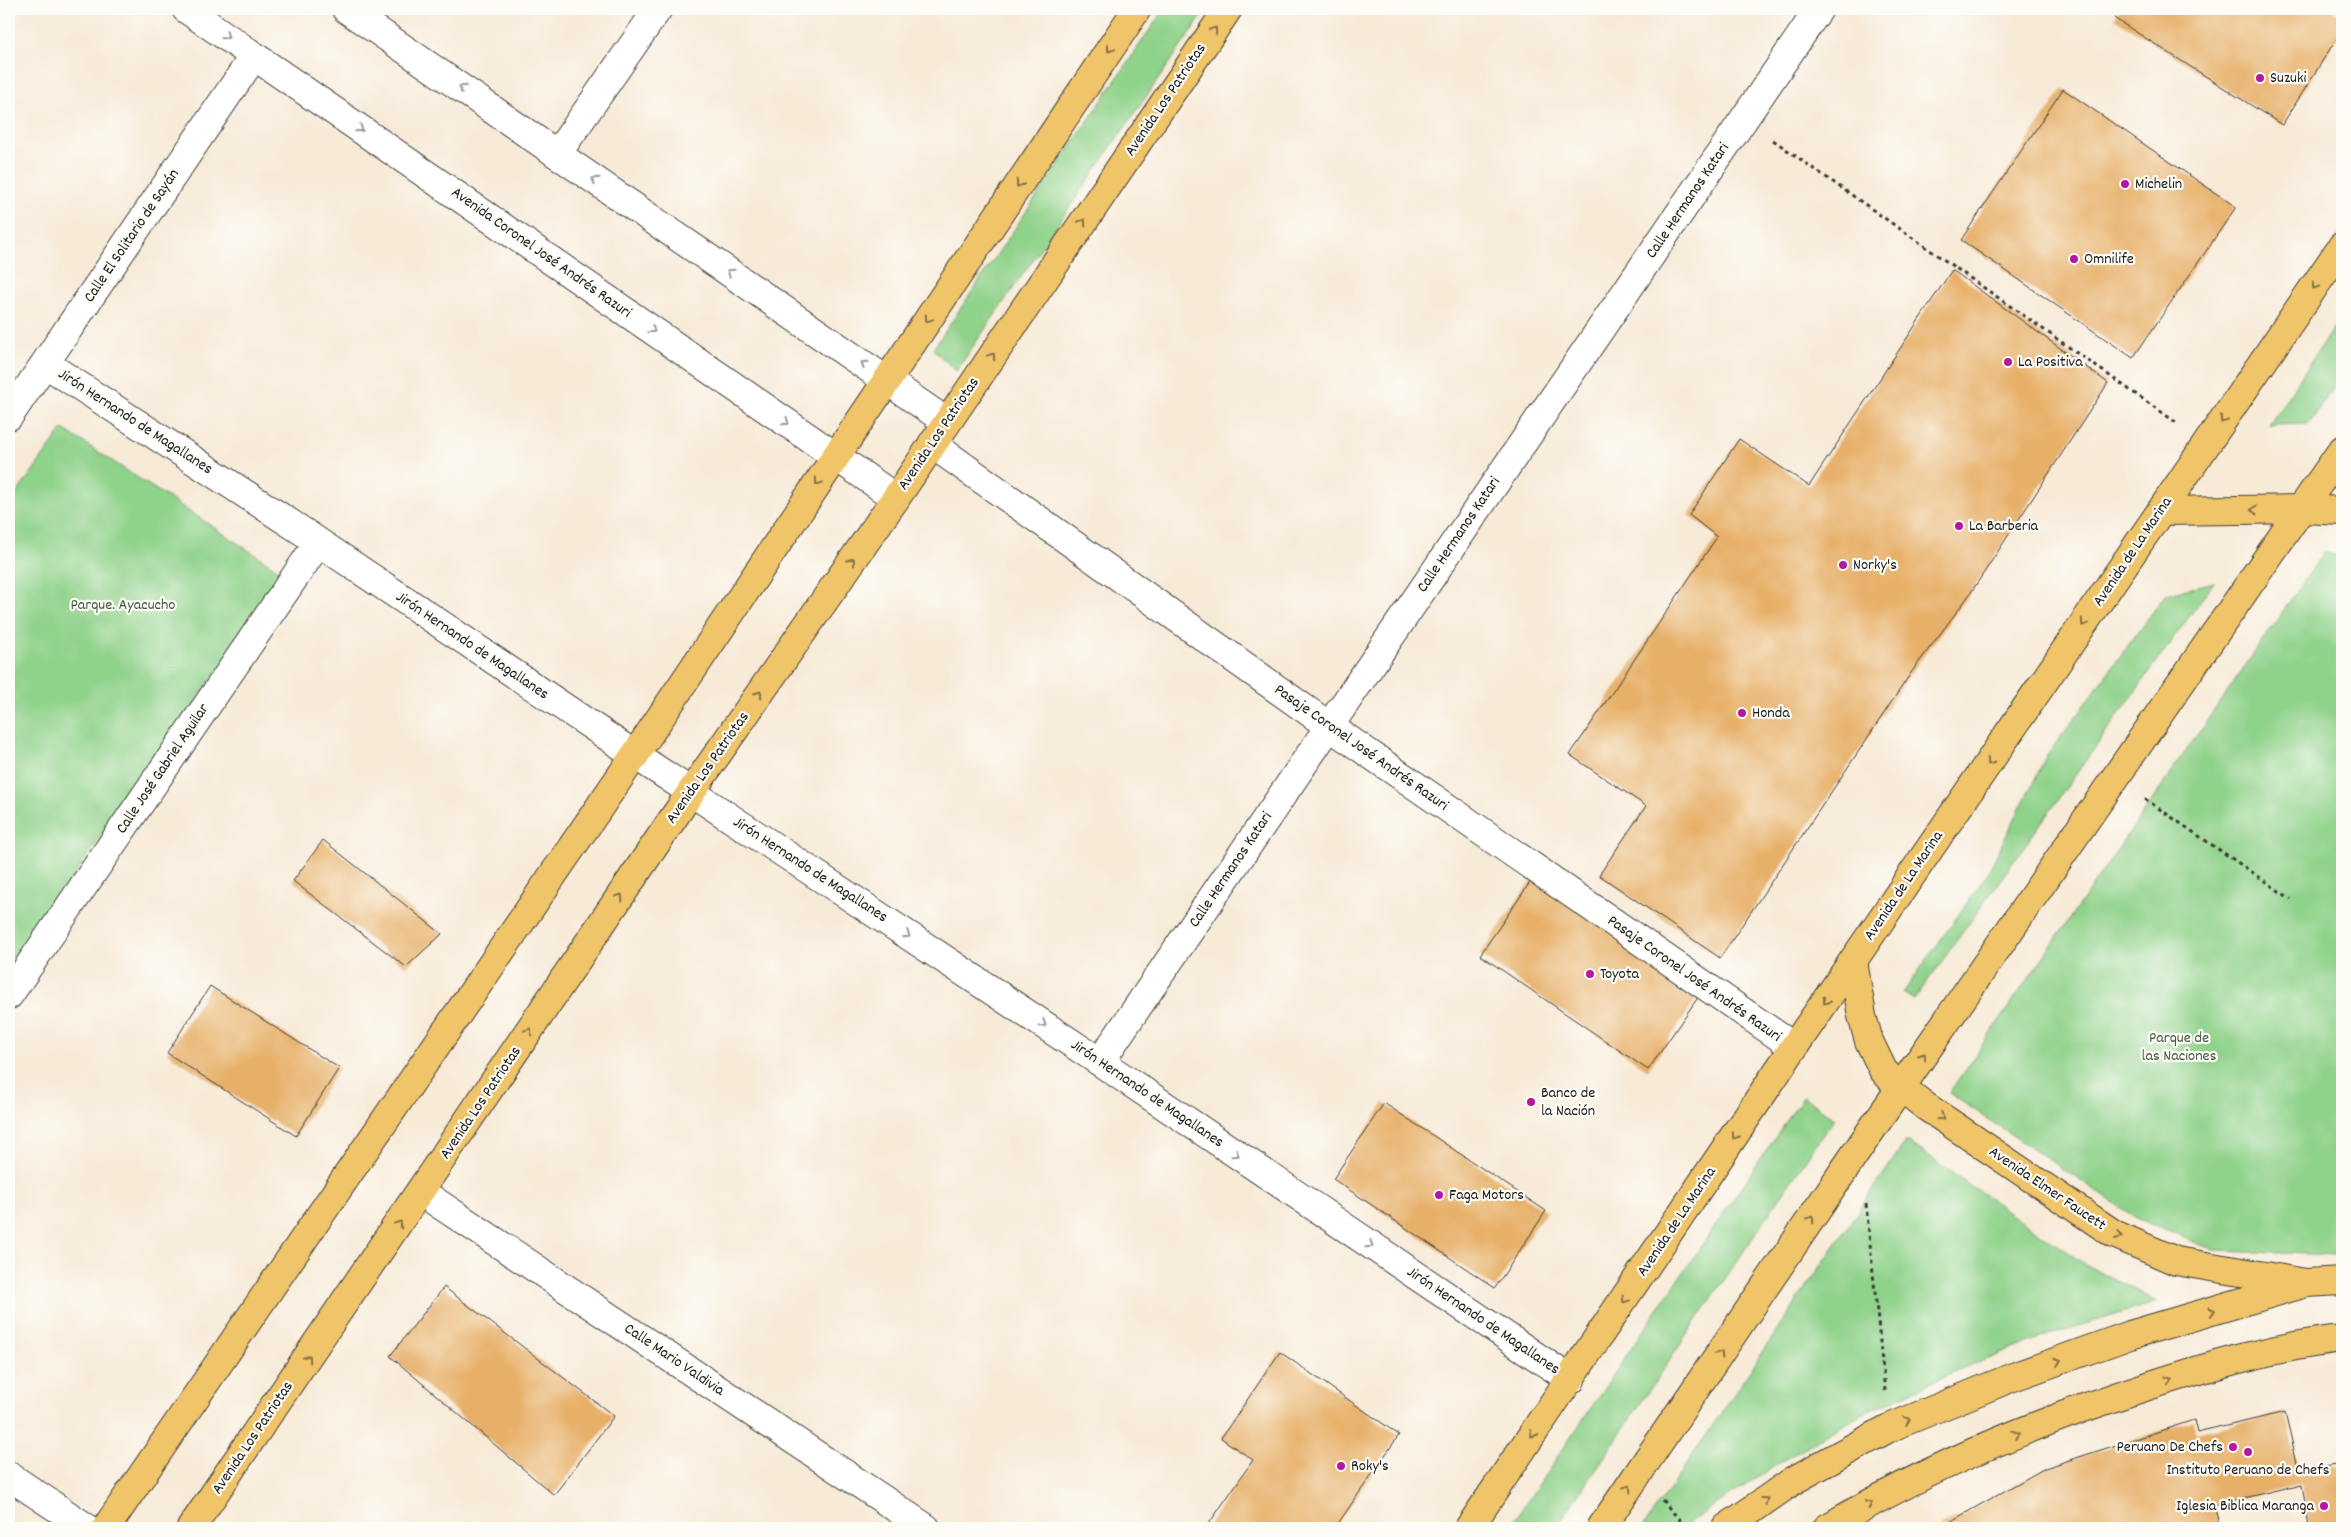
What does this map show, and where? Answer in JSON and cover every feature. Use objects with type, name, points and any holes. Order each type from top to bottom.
[{"type":"main road","points":[[106,1528],[635,755],[1137,9]]},
{"type":"main road","name":"Avenida Los Patriotas","points":[[191,1528],[691,792],[896,498],[1228,9]]},
{"type":"main road","name":"Avenida de La Marina","points":[[1468,1528],[1794,1047],[2342,246]]},
{"type":"main road","points":[[1601,1528],[1901,1088],[2342,450]]},
{"type":"main road","points":[[2161,511],[2303,509],[2342,511]]},
{"type":"main road","name":"Avenida Elmer Faucett","points":[[1853,961],[1862,1016],[1869,1042],[1883,1070],[1901,1088],[2051,1193],[2114,1234],[2176,1261],[2306,1283],[2342,1281]]},
{"type":"main road","points":[[1726,1528],[1794,1480],[1889,1428],[2013,1377],[2130,1335],[2306,1283]]},
{"type":"main road","points":[[1827,1528],[1864,1506],[2003,1439],[2104,1401],[2206,1368],[2325,1341],[2342,1339]]},
{"type":"street","name":"Avenida Coronel José Andrés Razuri","points":[[186,9],[896,498]]},
{"type":"street","points":[[346,9],[947,422]]},
{"type":"street","points":[[557,154],[658,9]]},
{"type":"street","name":"Calle Hermanos Katari","points":[[1100,1062],[1819,9]]},
{"type":"street","name":"Calle El Solitario de Sayán","points":[[9,416],[254,56]]},
{"type":"street","name":"Jirón Hernando de Magallanes","points":[[46,364],[302,531],[635,755],[1100,1062],[1570,1380]]},
{"type":"street","name":"Pasaje Coronel José Andrés Razuri","points":[[932,444],[1329,726],[1794,1047]]},
{"type":"street","name":"Calle José Gabriel Aguilar","points":[[9,995],[318,543]]},
{"type":"street","name":"Calle Mario Valdivia","points":[[421,1192],[926,1528]]},
{"type":"street","points":[[9,1476],[87,1528]]},
{"type":"path","points":[[1744,119],[2206,444]]},
{"type":"path","points":[[2115,779],[2291,899]]},
{"type":"path","points":[[1866,1197],[1889,1428]]},
{"type":"green space","points":[[1164,9],[1207,9],[956,371],[933,349]]},
{"type":"green space","points":[[2342,315],[2342,375],[2309,424],[2269,425]]},
{"type":"green space","name":"Parque. Ayacucho","points":[[63,429],[285,574],[9,968],[9,504]]},
{"type":"green space","name":"Parque de las Naciones","points":[[2324,552],[2342,557],[2342,1255],[2216,1251],[2138,1219],[1949,1093]]},
{"type":"green space","points":[[2214,582],[1914,1000],[1903,993],[1986,876],[2046,757],[2166,594]]},
{"type":"green space","points":[[1803,1097],[1834,1118],[1556,1528],[1509,1528]]},
{"type":"green space","points":[[1906,1141],[2086,1265],[2158,1302],[2053,1334],[1958,1370],[1860,1415],[1785,1459],[1681,1528],[1643,1528]]},
{"type":"building","name":"Suzuki","points":[[2120,9],[2332,9],[2342,16],[2342,30],[2282,125],[2114,18]]},
{"type":"building","points":[[2063,89],[2236,207],[2133,358],[1961,240]]},
{"type":"building","points":[[1952,270],[2108,383],[1970,594],[1913,670],[1720,958],[1599,875],[1646,806],[1570,755],[1717,537],[1689,515],[1739,439],[1809,486]]},
{"type":"building","points":[[323,840],[442,934],[406,967],[293,881]]},
{"type":"building","name":"Toyota","points":[[1533,878],[1701,993],[1648,1070],[1480,955]]},
{"type":"building","points":[[210,986],[339,1068],[296,1136],[167,1053]]},
{"type":"building","name":"Faga Motors","points":[[1384,1103],[1546,1211],[1495,1288],[1333,1179]]},
{"type":"building","points":[[444,1287],[614,1416],[554,1495],[390,1356]]},
{"type":"building","points":[[1280,1352],[1399,1435],[1335,1528],[1206,1528],[1253,1460],[1221,1438]]},
{"type":"building","points":[[2285,1412],[2299,1471],[2342,1464],[2342,1528],[2309,1528],[2302,1484],[2214,1505],[2220,1528],[1939,1528],[2045,1468],[2194,1420],[2197,1433]]},
{"type":"place","name":"Suzuki","points":[[2260,78]]},
{"type":"place","name":"Michelin","points":[[2125,184]]},
{"type":"place","name":"Omnilife","points":[[2074,259]]},
{"type":"place","name":"La Positiva","points":[[2008,362]]},
{"type":"place","name":"La Barberia","points":[[1959,526]]},
{"type":"place","name":"Norky's","points":[[1843,565]]},
{"type":"place","name":"Honda","points":[[1742,713]]},
{"type":"place","name":"Toyota","points":[[1590,974]]},
{"type":"place","name":"Banco de la Nación","points":[[1531,1102]]},
{"type":"place","name":"Faga Motors","points":[[1439,1195]]},
{"type":"place","name":"Peruano De Chefs","points":[[2233,1447]]},
{"type":"place","name":"Instituto Peruano de Chefs","points":[[2248,1452]]},
{"type":"place","name":"Roky's","points":[[1341,1466]]},
{"type":"place","name":"Iglesia Biblica Maranga","points":[[2324,1506]]}]
